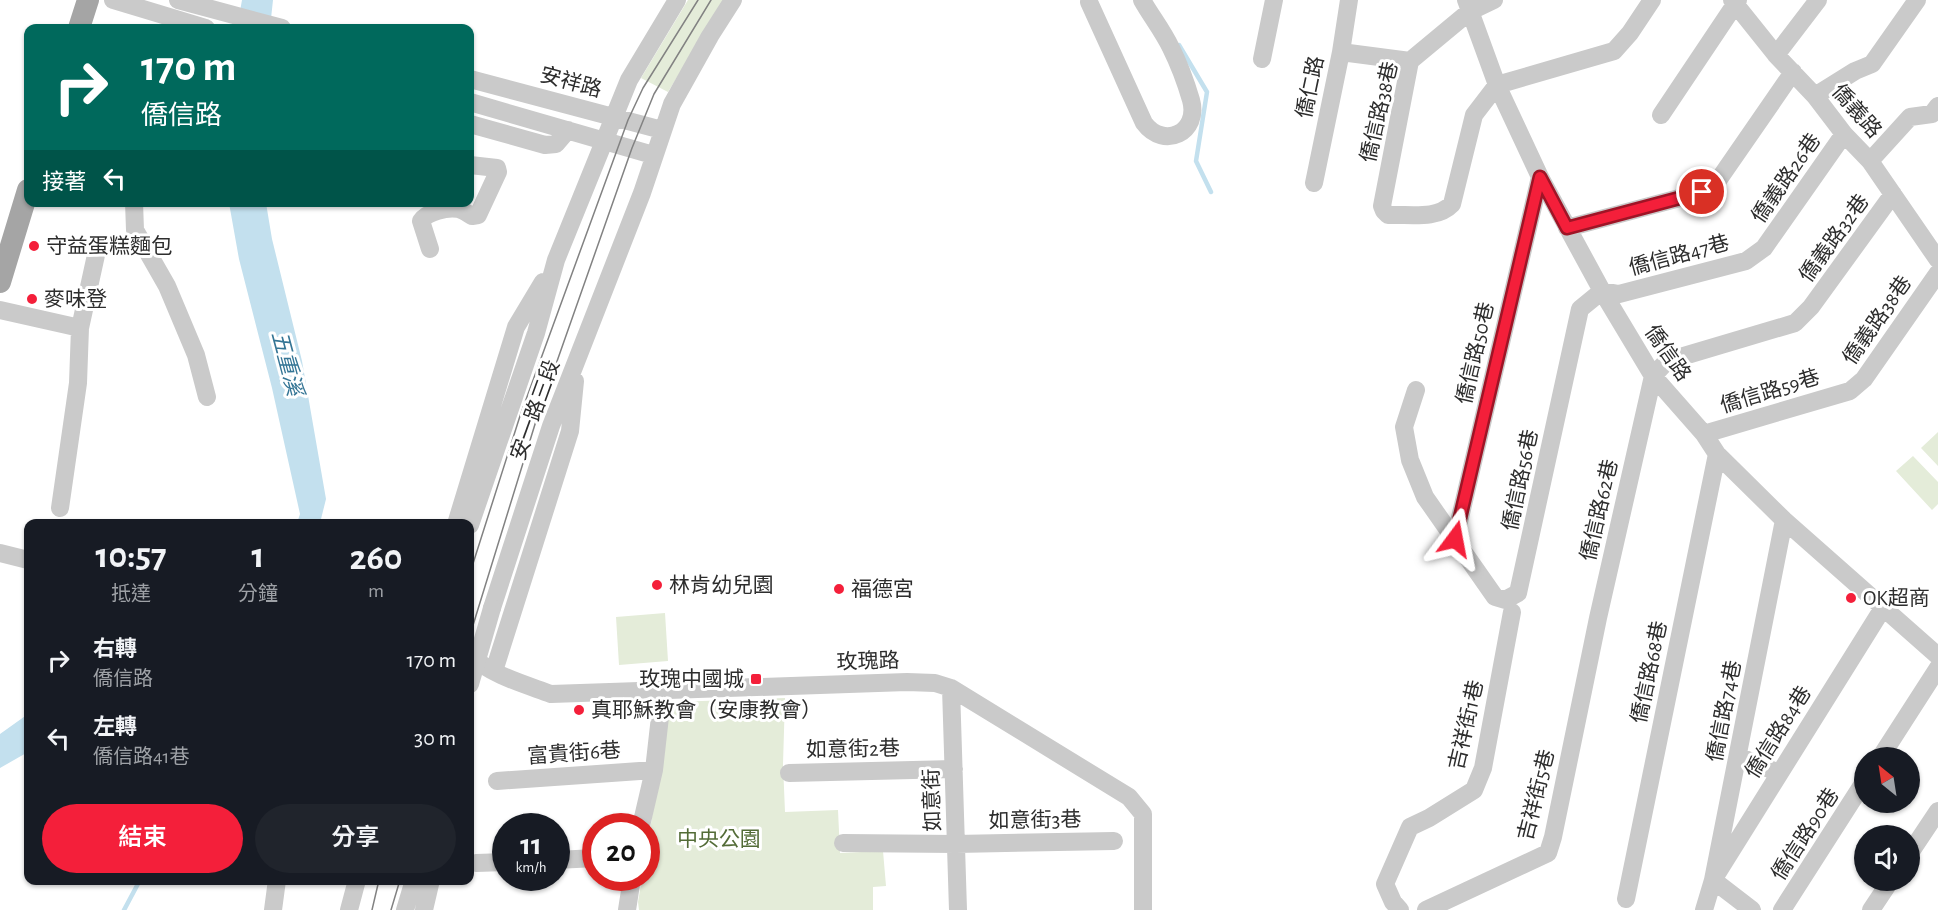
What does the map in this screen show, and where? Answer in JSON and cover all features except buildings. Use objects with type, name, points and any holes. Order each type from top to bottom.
[{"type":"main road","points":[[80,24],[88,0]]},
{"type":"main road","points":[[0,282],[24,203]]},
{"type":"street","points":[[113,0],[176,24]]},
{"type":"street","name":"安一路三段","points":[[472,519],[536,333],[556,260],[633,73],[677,0]]},
{"type":"street","name":"安一路三段","points":[[474,670],[551,426],[642,193],[672,104],[733,0]]},
{"type":"street","points":[[1089,2],[1144,123],[1157,135],[1166,137],[1176,135],[1185,130],[1191,122],[1193,112],[1191,101],[1171,47],[1142,0]]},
{"type":"street","points":[[1262,59],[1274,0]]},
{"type":"street","name":"僑仁路","points":[[1314,183],[1341,52],[1348,0]]},
{"type":"street","name":"僑信路38巷","points":[[1494,0],[1468,6],[1410,61],[1382,206],[1384,211],[1388,214],[1439,214],[1452,204],[1474,116],[1497,85]]},
{"type":"street","points":[[1497,85],[1614,51],[1630,33],[1652,0]]},
{"type":"street","points":[[1776,55],[1818,0]]},
{"type":"street","points":[[1815,96],[1855,71],[1872,64],[1917,0]]},
{"type":"street","points":[[179,24],[182,1],[267,24]]},
{"type":"street","points":[[1661,115],[1735,1]]},
{"type":"street","name":"僑義路","points":[[1735,1],[1776,55],[1815,96],[1844,134],[1870,161],[1938,260]]},
{"type":"street","name":"僑信路","points":[[1468,6],[1497,85],[1540,177],[1602,291],[1653,376],[1704,434],[1717,454],[1784,520],[1938,656]]},
{"type":"street","points":[[1341,52],[1410,61]]},
{"type":"street","points":[[1567,228],[1702,192],[1717,182],[1793,72]]},
{"type":"street","name":"安祥路","points":[[474,80],[662,130]]},
{"type":"street","points":[[474,103],[653,155]]},
{"type":"street","points":[[1870,161],[1910,117],[1932,114],[1938,106]]},
{"type":"street","points":[[474,125],[545,145],[556,144],[568,130]]},
{"type":"street","name":"僑義路26巷","points":[[1764,248],[1844,134]]},
{"type":"street","points":[[430,249],[421,221],[423,217],[453,209],[461,210],[472,216],[478,215],[498,172],[497,168],[474,165]]},
{"type":"street","name":"僑信路50巷","points":[[1455,539],[1540,177]]},
{"type":"street","name":"僑義路32巷","points":[[1653,376],[1667,362],[1795,323],[1811,308],[1893,194]]},
{"type":"street","points":[[134,207],[135,230],[167,286],[196,355],[207,397]]},
{"type":"street","name":"僑信路47巷","points":[[1602,291],[1619,294],[1746,261],[1764,248]]},
{"type":"street","points":[[60,508],[78,383],[80,328],[96,255]]},
{"type":"street","points":[[458,519],[516,327],[556,260]]},
{"type":"street","name":"僑義路38巷","points":[[1850,391],[1864,379],[1938,273]]},
{"type":"street","name":"僑信路56巷","points":[[1416,390],[1404,427],[1410,460],[1425,497],[1495,597],[1505,600],[1518,593],[1580,309],[1602,291]]},
{"type":"street","points":[[0,310],[80,328]]},
{"type":"street","points":[[494,671],[570,431],[577,361]]},
{"type":"street","name":"僑信路62巷","points":[[1590,655],[1653,376]]},
{"type":"street","name":"僑信路59巷","points":[[1704,434],[1850,391]]},
{"type":"street","name":"僑信路68巷","points":[[1626,899],[1717,454]]},
{"type":"street","name":"僑信路74巷","points":[[1704,910],[1713,880],[1784,520]]},
{"type":"street","points":[[0,553],[24,559]]},
{"type":"street","name":"僑信路84巷","points":[[1713,880],[1883,608]]},
{"type":"street","name":"吉祥街1巷","points":[[1400,910],[1393,902],[1385,884],[1410,827],[1429,819],[1474,790],[1483,768],[1512,612]]},
{"type":"street","name":"吉祥街5巷","points":[[1426,910],[1548,853],[1590,655]]},
{"type":"street","name":"玫瑰路","points":[[474,658],[515,681],[551,694],[906,682],[935,683],[951,688],[1129,797],[1143,814],[1143,910]]},
{"type":"street","points":[[1887,747],[1938,668]]},
{"type":"street","name":"如意街","points":[[951,688],[958,910]]},
{"type":"street","points":[[644,813],[654,771],[663,690]]},
{"type":"street","points":[[1738,756],[1779,773]]},
{"type":"street","name":"如意街2巷","points":[[789,773],[954,769]]},
{"type":"street","name":"富貴街6巷","points":[[497,781],[654,771]]},
{"type":"street","name":"僑信路90巷","points":[[1782,910],[1854,798]]},
{"type":"street","points":[[1920,838],[1938,811]]},
{"type":"street","name":"如意街3巷","points":[[843,843],[956,844],[1114,841]]},
{"type":"street","points":[[476,863],[492,862]]},
{"type":"street","points":[[1713,880],[1752,910]]},
{"type":"street","points":[[273,910],[276,885]]},
{"type":"street","points":[[349,910],[356,885]]},
{"type":"street","points":[[357,910],[364,885]]},
{"type":"street","points":[[405,910],[412,885]]},
{"type":"street","points":[[424,910],[430,885]]},
{"type":"street","points":[[627,910],[630,891]]},
{"type":"street","points":[[1871,910],[1884,891]]},
{"type":"green space","points":[[688,0],[724,0],[668,92],[641,78]]},
{"type":"green space","points":[[1938,432],[1938,466],[1921,448]]},
{"type":"green space","points":[[1913,456],[1938,482],[1938,504],[1932,510],[1896,471]]},
{"type":"green space","points":[[665,613],[668,661],[619,665],[616,617]]},
{"type":"green space","name":"中央公園","points":[[785,698],[783,764],[785,812],[838,810],[840,853],[883,851],[886,886],[873,887],[873,910],[639,910],[640,891],[660,891],[660,813],[653,813],[667,721],[674,702]]},
{"type":"water","points":[[242,0],[273,0],[270,24],[238,24]]},
{"type":"water","name":"五重溪","points":[[230,207],[267,207],[272,239],[302,361],[326,499],[321,519],[298,519],[300,514],[272,388],[239,259]]},
{"type":"water","points":[[24,717],[24,754],[0,768],[0,734]]},
{"type":"waterway","points":[[1179,45],[1207,92],[1196,161],[1211,192]]},
{"type":"waterway","points":[[124,910],[137,885]]},
{"type":"tram line","points":[[474,560],[520,416],[628,120],[643,88],[698,0]]},
{"type":"tram line","points":[[474,622],[536,421],[632,148],[654,94],[711,0]]},
{"type":"tram line","points":[[372,910],[378,885]]},
{"type":"tram line","points":[[391,910],[398,885]]},
{"type":"place","name":"守益蛋糕麵包","points":[[34,246]]},
{"type":"place","name":"麥味登","points":[[32,299]]},
{"type":"place","name":"林肯幼兒園","points":[[657,585]]},
{"type":"place","name":"福德宮","points":[[839,589]]},
{"type":"place","name":"OK超商","points":[[1851,598]]},
{"type":"place","name":"玫瑰中國城","points":[[756,679]]},
{"type":"place","name":"真耶穌教會（安康教會）","points":[[579,710]]},
{"type":"route","points":[[1455,539],[1540,177],[1567,228],[1702,192]]}]
